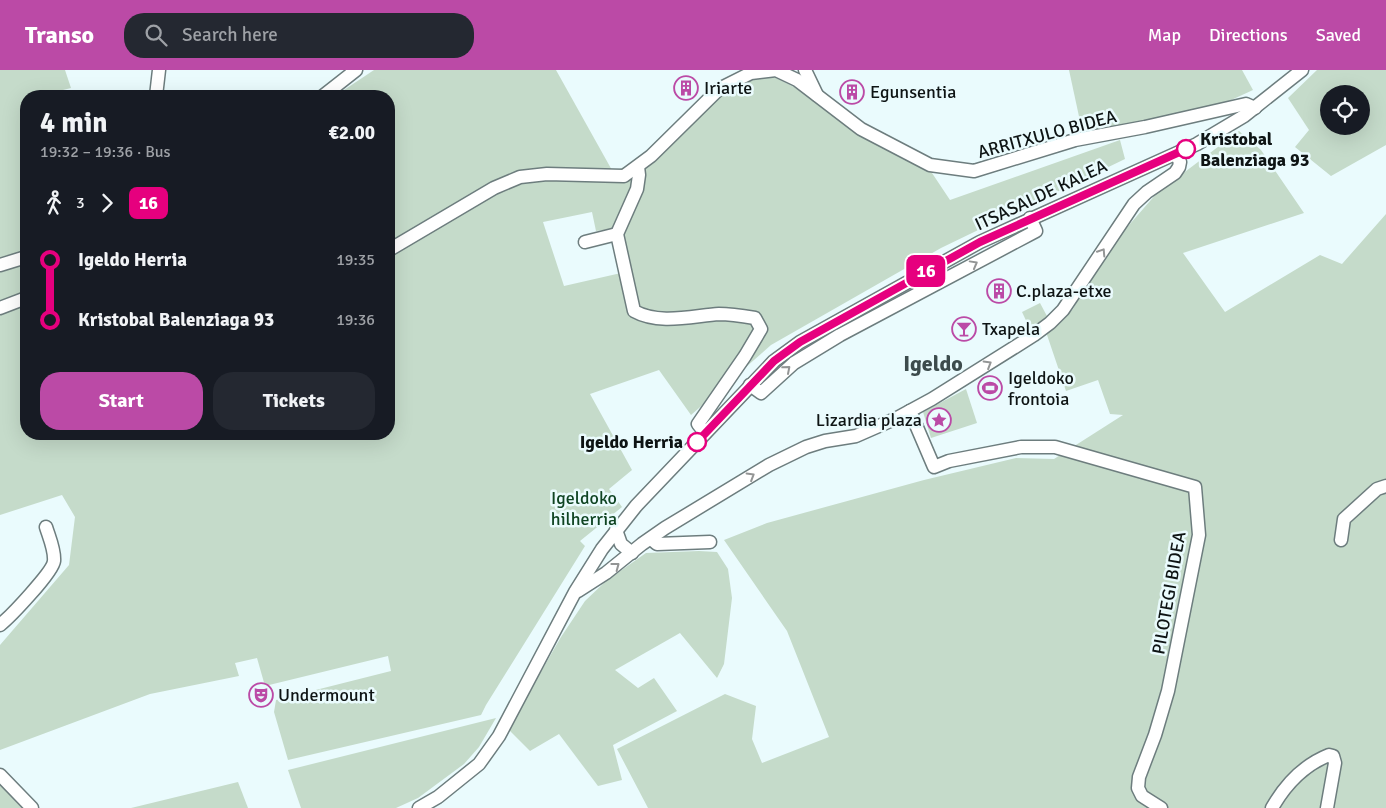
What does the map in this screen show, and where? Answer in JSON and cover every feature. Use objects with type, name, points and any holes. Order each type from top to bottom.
[{"type":"street","points":[[157,90],[159,70]]},
{"type":"street","points":[[331,90],[356,70]]},
{"type":"street","name":"ARRITXULO BIDEA","points":[[395,246],[494,188],[520,177],[547,174],[624,176],[638,167],[719,89],[738,74],[776,70],[797,80],[861,129],[930,165],[974,171],[1075,140],[1145,127],[1246,104],[1255,108]]},
{"type":"street","points":[[805,70],[817,95]]},
{"type":"street","name":"ITSASALDE KALEA","points":[[419,808],[438,797],[479,764],[499,736],[575,592],[616,530],[636,506],[774,361],[800,342],[980,242],[1176,154],[1235,122],[1298,72]]},
{"type":"street","points":[[575,592],[606,573],[651,538],[792,452],[820,443],[856,436],[898,418],[1018,345],[1050,322],[1063,310],[1134,204],[1179,167],[1180,162],[1176,154]]},
{"type":"street","points":[[638,167],[637,189],[617,234],[634,311],[655,318],[722,314],[742,315],[754,318],[761,329],[745,356],[698,424],[705,433]]},
{"type":"street","points":[[585,242],[617,234]]},
{"type":"street","points":[[0,265],[20,258]]},
{"type":"street","points":[[0,308],[20,300]]},
{"type":"street","name":"PILOTEGI BIDEA","points":[[910,411],[934,467],[949,461],[1021,447],[1056,447],[1195,487],[1200,535],[1168,691],[1156,735],[1139,777],[1138,788],[1142,796],[1161,808]]},
{"type":"street","points":[[1341,540],[1344,519],[1377,490],[1386,486]]},
{"type":"street","points":[[0,626],[10,617],[53,566],[54,553],[46,527]]},
{"type":"street","points":[[616,530],[621,544],[632,553]]},
{"type":"street","points":[[651,538],[657,544],[710,542]]},
{"type":"street","points":[[1272,808],[1281,792],[1297,776],[1312,764],[1329,755],[1333,756],[1335,763],[1327,808]]},
{"type":"street","points":[[0,775],[32,808]]},
{"type":"green space","name":"Igeldoko hilherria","points":[[0,70],[65,70],[71,88],[63,90],[20,90],[20,440],[395,440],[395,90],[344,90],[374,70],[556,70],[613,172],[668,147],[721,92],[752,78],[774,77],[794,87],[862,136],[930,170],[950,200],[1120,140],[1125,159],[941,248],[771,345],[691,415],[659,370],[590,394],[632,470],[609,489],[622,507],[580,541],[585,546],[481,715],[288,760],[274,712],[276,700],[391,671],[388,656],[265,686],[257,658],[235,663],[239,676],[150,694],[0,750],[0,645],[69,565],[75,517],[62,495],[0,515]],"holes":[[[592,212],[596,231],[613,229],[621,273],[564,286],[543,222]]]},
{"type":"green space","points":[[1069,70],[1242,70],[1253,90],[1216,107],[1083,135]]},
{"type":"green space","points":[[1317,70],[1386,70],[1386,145],[1331,176],[1295,147],[1309,130],[1288,98]]},
{"type":"green space","points":[[1239,131],[1261,150],[1304,213],[1183,253],[1225,312],[1320,255],[1342,264],[1386,214],[1386,808],[648,808],[617,749],[725,694],[756,706],[752,739],[762,763],[829,737],[787,631],[724,540],[767,523],[924,480],[1016,458],[1054,459],[1123,415],[1110,414],[1098,380],[1066,391],[1046,332],[1061,322],[1073,309],[1102,256],[1157,193]]},
{"type":"green space","points":[[1040,303],[1048,318],[1030,329],[1022,312]]},
{"type":"green space","points":[[966,389],[977,423],[931,438],[923,412]]},
{"type":"green space","points":[[717,552],[728,569],[732,598],[724,664],[717,678],[680,633],[615,670],[638,688],[654,678],[677,711],[613,745],[622,780],[598,786],[559,734],[530,751],[508,729],[561,637],[585,601],[606,581],[646,553]]},
{"type":"green space","points":[[496,718],[479,747],[464,764],[418,798],[396,808],[301,808],[288,770]]},
{"type":"green space","points":[[238,782],[248,808],[131,808]]},
{"type":"green space","points":[[0,785],[22,808],[0,808]]},
{"type":"bus line","name":"16","points":[[697,442],[774,361],[800,342],[980,242],[1186,149]]},
{"type":"place","name":"Iriarte","points":[[686,88]]},
{"type":"place","name":"Egunsentia","points":[[852,92]]},
{"type":"place","name":"Kristobal Balenziaga 93","points":[[1186,149]]},
{"type":"place","name":"C.plaza-etxe","points":[[999,291]]},
{"type":"place","name":"Txapela","points":[[964,329]]},
{"type":"place","name":"Igeldoko frontoia","points":[[990,388]]},
{"type":"place","name":"Lizardia plaza","points":[[939,420]]},
{"type":"place","name":"Igeldo Herria","points":[[697,442]]},
{"type":"place","name":"Undermount","points":[[261,695]]},
{"type":"district","name":"Igeldo","points":[[933,363]]}]
